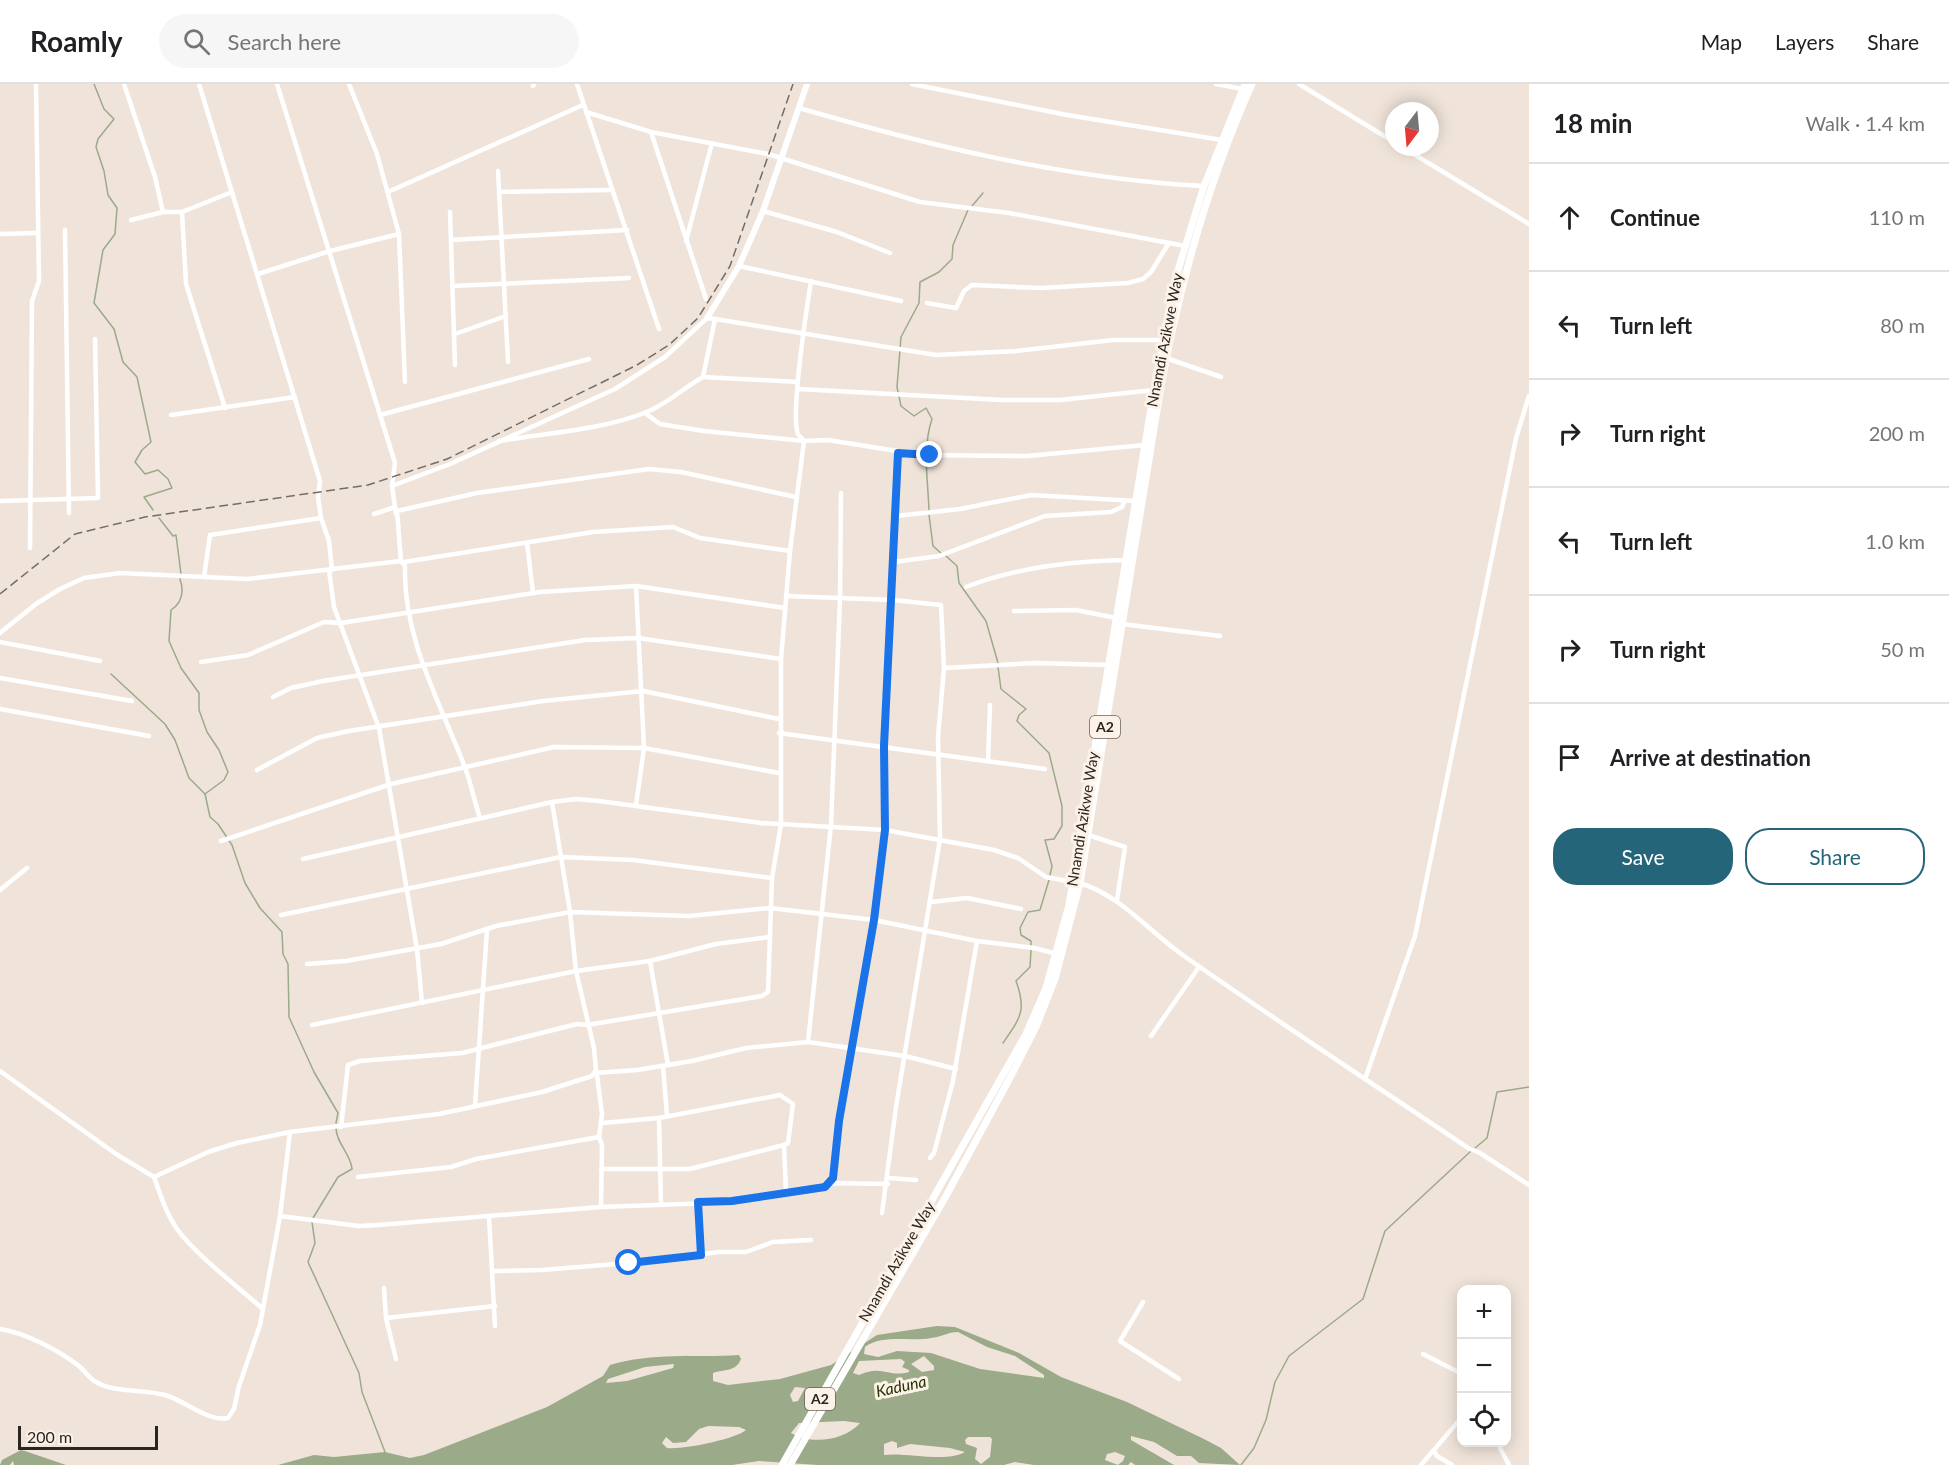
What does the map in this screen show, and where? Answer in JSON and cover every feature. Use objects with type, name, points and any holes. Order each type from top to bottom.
[{"type":"highway","name":"Nnamdi Azikwe Way","points":[[782,1465],[946,1196],[1036,1027],[1063,954],[1088,835],[1166,358],[1195,238],[1225,148],[1252,84]]},
{"type":"highway","name":"Nnamdi Azikwe Way","points":[[790,1465],[1026,1034],[1057,954],[1077,883],[1116,618],[1174,280],[1204,186],[1244,86]]},
{"type":"main road","points":[[707,318],[739,266],[763,211],[807,84]]},
{"type":"street","points":[[30,548],[32,301],[39,281],[36,233],[36,84]]},
{"type":"street","points":[[124,84],[155,177],[163,212]]},
{"type":"street","points":[[199,84],[320,482],[318,497],[328,541],[334,607],[379,728],[391,784],[417,949],[422,1003]]},
{"type":"street","points":[[277,84],[395,463],[392,486],[403,561],[407,613],[423,664],[465,766],[480,818]]},
{"type":"street","points":[[349,84],[374,145],[399,234],[405,382]]},
{"type":"street","points":[[577,84],[610,190],[627,230],[659,329]]},
{"type":"street","points":[[912,84],[1066,116],[1222,140]]},
{"type":"street","points":[[1216,84],[1244,86]]},
{"type":"street","points":[[1299,84],[1385,137]]},
{"type":"street","points":[[388,192],[583,105]]},
{"type":"street","points":[[799,108],[901,138],[1069,171],[1204,186]]},
{"type":"street","points":[[586,112],[651,132],[782,158],[920,202],[974,208],[1185,246]]},
{"type":"street","points":[[651,132],[706,299]]},
{"type":"street","points":[[686,244],[712,143]]},
{"type":"street","points":[[1417,156],[1529,225]]},
{"type":"street","points":[[498,171],[508,362]]},
{"type":"street","points":[[500,192],[610,190]]},
{"type":"street","points":[[131,220],[163,212],[182,212],[232,192]]},
{"type":"street","points":[[763,211],[837,232],[890,253]]},
{"type":"street","points":[[182,212],[186,284],[225,408]]},
{"type":"street","points":[[450,212],[455,365]]},
{"type":"street","points":[[65,230],[67,501],[69,513]]},
{"type":"street","points":[[452,240],[627,230]]},
{"type":"street","points":[[0,234],[36,233]]},
{"type":"street","points":[[258,274],[330,251],[399,234]]},
{"type":"street","points":[[927,303],[956,308],[964,291],[972,285],[1041,288],[1128,283],[1143,279],[1151,272],[1169,243]]},
{"type":"street","points":[[739,266],[901,301]]},
{"type":"street","points":[[452,286],[629,278]]},
{"type":"street","points":[[804,441],[798,435],[797,428],[798,382],[811,281]]},
{"type":"street","points":[[455,334],[506,316]]},
{"type":"street","points":[[392,486],[500,441],[615,389],[665,357],[707,318],[948,355],[1113,340],[1163,340]]},
{"type":"street","points":[[703,378],[715,319]]},
{"type":"street","points":[[0,501],[67,501],[98,498],[94,339]]},
{"type":"street","points":[[1166,358],[1221,376]]},
{"type":"street","points":[[380,415],[590,359]]},
{"type":"street","points":[[500,441],[600,424],[645,413],[703,378],[798,382]]},
{"type":"street","points":[[798,389],[898,395],[1060,399],[1154,390]]},
{"type":"street","points":[[1365,1079],[1415,936],[1516,438],[1529,396]]},
{"type":"street","points":[[171,415],[295,397]]},
{"type":"street","points":[[645,413],[660,424],[804,441],[828,440],[898,453],[922,455],[1027,456],[1145,445]]},
{"type":"street","points":[[341,1127],[348,1065],[360,1061],[462,1053],[577,1024],[588,1025],[766,994],[770,988],[772,878],[781,824],[778,733],[781,659],[790,551],[804,441]]},
{"type":"street","points":[[280,1216],[359,1226],[601,1207],[732,1201],[825,1187],[830,1183],[833,1178],[850,1049],[874,920],[885,830],[884,746],[893,600],[898,453]]},
{"type":"street","points":[[396,514],[400,509],[477,493],[649,469],[681,472],[796,497]]},
{"type":"street","points":[[808,1042],[831,825],[840,599],[841,493]]},
{"type":"street","points":[[896,516],[933,513],[1031,495],[1136,501]]},
{"type":"street","points":[[894,562],[939,556],[1036,518],[1111,512],[1122,507],[1125,500]]},
{"type":"street","points":[[374,514],[395,507]]},
{"type":"street","points":[[204,577],[210,535],[321,518]]},
{"type":"street","points":[[0,633],[36,604],[60,589],[84,578],[120,573],[247,579],[403,561],[593,532],[672,527],[700,538],[790,551]]},
{"type":"street","points":[[526,543],[533,593]]},
{"type":"street","points":[[966,588],[1023,570],[1085,561],[1126,560]]},
{"type":"street","points":[[636,586],[643,691],[644,748],[636,805]]},
{"type":"street","points":[[201,662],[248,655],[324,622],[341,622],[407,613],[533,593],[636,586],[785,608]]},
{"type":"street","points":[[786,596],[893,600],[941,605],[944,668],[939,755],[940,839],[882,1213]]},
{"type":"street","points":[[1014,611],[1076,610],[1116,618]]},
{"type":"street","points":[[1122,624],[1221,636]]},
{"type":"street","points":[[273,697],[291,688],[360,675],[585,640],[638,638],[781,659]]},
{"type":"street","points":[[0,642],[100,661]]},
{"type":"street","points":[[944,668],[1001,664],[1109,665]]},
{"type":"street","points":[[0,678],[132,701]]},
{"type":"street","points":[[257,770],[316,738],[543,701],[643,691],[779,719]]},
{"type":"street","points":[[988,761],[990,705]]},
{"type":"street","points":[[0,709],[149,736]]},
{"type":"street","points":[[778,733],[1045,769]]},
{"type":"street","points":[[222,841],[233,839],[319,806],[391,784],[555,747],[644,748],[779,773]]},
{"type":"street","points":[[303,859],[552,802],[576,799],[636,805],[684,814],[781,824],[831,825],[885,830],[994,850],[1018,858],[1046,877],[1077,883],[1117,900],[1199,966],[1468,1148],[1480,1153],[1529,1185]]},
{"type":"street","points":[[552,802],[570,912],[576,971],[594,1048],[602,1123],[599,1137],[602,1145],[601,1207]]},
{"type":"street","points":[[1088,835],[1125,847],[1117,900]]},
{"type":"street","points":[[280,915],[408,891],[561,857],[633,860],[772,878]]},
{"type":"street","points":[[0,890],[27,868]]},
{"type":"street","points":[[931,902],[967,898],[1021,909]]},
{"type":"street","points":[[307,964],[346,961],[417,949],[570,912],[688,916],[770,908],[823,912],[874,920],[977,941],[1028,946],[1057,954]]},
{"type":"street","points":[[475,1106],[488,930]]},
{"type":"street","points":[[312,1025],[348,1020],[576,971],[650,960],[716,944],[770,937]]},
{"type":"street","points":[[930,1158],[934,1153],[956,1070],[977,941]]},
{"type":"street","points":[[650,960],[665,1065],[668,1116]]},
{"type":"street","points":[[1151,1036],[1199,966]]},
{"type":"street","points":[[154,1177],[208,1152],[290,1132],[331,1129],[475,1106],[542,1092],[596,1074],[665,1065],[746,1048],[808,1042],[905,1056],[956,1070]]},
{"type":"street","points":[[0,1071],[116,1154],[154,1177],[164,1205],[177,1229],[203,1257],[263,1309]]},
{"type":"street","points":[[601,1169],[660,1171],[690,1169],[784,1145],[788,1143],[793,1104],[784,1095],[659,1118],[602,1123]]},
{"type":"street","points":[[659,1118],[662,1204]]},
{"type":"street","points":[[0,1329],[19,1333],[36,1341],[79,1366],[94,1382],[111,1389],[150,1390],[222,1419],[228,1418],[234,1409],[263,1309],[280,1216],[290,1132]]},
{"type":"street","points":[[358,1178],[451,1167],[476,1159],[599,1137]]},
{"type":"street","points":[[784,1145],[786,1192]]},
{"type":"street","points":[[830,1183],[916,1180]]},
{"type":"street","points":[[698,1202],[701,1255]]},
{"type":"street","points":[[489,1216],[495,1326]]},
{"type":"street","points":[[493,1271],[542,1270],[719,1252],[746,1252],[773,1242],[811,1239]]},
{"type":"street","points":[[384,1288],[386,1318],[396,1359]]},
{"type":"street","points":[[1143,1302],[1120,1341],[1179,1379]]},
{"type":"street","points":[[386,1318],[495,1306]]},
{"type":"street","points":[[1423,1354],[1457,1372]]},
{"type":"street","points":[[1421,1465],[1457,1422]]},
{"type":"street","points":[[1499,1447],[1509,1465]]},
{"type":"street","points":[[1434,1450],[1437,1456],[1452,1465]]},
{"type":"water","name":"Kaduna","points":[[937,1326],[955,1327],[1019,1353],[1061,1377],[1127,1402],[1204,1439],[1221,1448],[1240,1465],[1199,1463],[1191,1456],[1177,1456],[1154,1442],[1131,1436],[1131,1440],[1174,1465],[1135,1465],[1131,1462],[1128,1465],[1118,1465],[1034,1465],[1015,1462],[1004,1465],[818,1465],[759,1461],[732,1465],[278,1465],[314,1455],[334,1457],[385,1452],[410,1458],[424,1455],[547,1407],[603,1376],[610,1365],[626,1361],[658,1357],[739,1355],[741,1359],[736,1366],[713,1373],[713,1381],[728,1385],[780,1379],[831,1365],[877,1335]],"holes":[[[958,1332],[987,1347],[1015,1356],[1044,1375],[1044,1378],[980,1369],[931,1353],[897,1351],[878,1357],[864,1354],[865,1347],[880,1341],[923,1339]],[[924,1356],[934,1366],[934,1370],[922,1372],[911,1364]],[[901,1359],[905,1362],[902,1367],[909,1370],[909,1372],[902,1373],[880,1371],[859,1375],[853,1373],[859,1361]],[[674,1364],[673,1368],[627,1381],[606,1383],[608,1379],[645,1367]],[[795,1387],[805,1388],[798,1401],[793,1402],[790,1395]],[[844,1421],[860,1423],[845,1434],[827,1439],[808,1439],[791,1433],[799,1423]],[[708,1426],[739,1427],[746,1430],[732,1437],[696,1446],[667,1448],[662,1443],[666,1437],[673,1443],[686,1442],[699,1429]],[[968,1437],[990,1437],[992,1439],[990,1457],[981,1464],[975,1459],[977,1448],[966,1444],[965,1440]],[[892,1441],[897,1443],[897,1448],[910,1444],[965,1452],[947,1457],[884,1455],[884,1444]],[[1115,1452],[1125,1456],[1118,1465],[1105,1460],[1107,1454]]]},
{"type":"water","points":[[21,1450],[66,1465],[14,1465],[13,1461],[10,1465],[0,1465],[2,1460]]},
{"type":"waterway","points":[[94,84],[104,109],[114,119],[98,139],[96,147],[104,171],[108,195],[117,208],[115,234],[103,250],[94,303],[114,329],[123,362],[137,377],[151,442],[142,450],[135,462],[145,474],[158,470],[168,479],[172,488],[144,497],[153,510]]},
{"type":"waterway","points":[[972,206],[983,193]]},
{"type":"waterway","points":[[929,511],[926,453],[932,419],[926,408],[914,416],[901,406],[897,387],[901,337],[919,303],[920,282],[939,272],[952,259],[953,245],[968,210]]},
{"type":"waterway","points":[[929,515],[933,546],[942,554]]},
{"type":"waterway","points":[[159,518],[173,536],[176,535],[181,574]]},
{"type":"waterway","points":[[946,556],[957,566],[959,583],[986,621],[998,663]]},
{"type":"waterway","points":[[180,579],[182,596],[171,610],[169,641],[181,668],[199,693],[199,710],[207,732],[219,750],[228,772],[224,780],[205,794],[210,817],[218,824],[232,845],[245,883],[260,908],[282,932],[283,954],[288,964],[289,1017],[314,1072],[338,1113],[336,1123]]},
{"type":"waterway","points":[[998,667],[1001,689],[1026,709],[1019,715],[1017,721],[1049,753],[1062,806],[1062,826],[1054,839],[1045,840],[1052,866],[1050,875]]},
{"type":"waterway","points":[[111,674],[165,724],[175,740],[189,778],[205,794]]},
{"type":"waterway","points":[[1031,945],[1031,941],[1021,935],[1020,928],[1028,912],[1040,910],[1049,880]]},
{"type":"waterway","points":[[1003,1043],[1020,1014],[1021,1000],[1016,981],[1030,967],[1031,950]]},
{"type":"waterway","points":[[1475,1148],[1487,1138],[1497,1092],[1529,1087]]},
{"type":"waterway","points":[[313,1218],[338,1177],[352,1169],[349,1158],[338,1139],[336,1128]]},
{"type":"waterway","points":[[1241,1465],[1254,1448],[1266,1420],[1275,1382],[1289,1356],[1363,1299],[1385,1231],[1471,1151]]},
{"type":"waterway","points":[[312,1222],[315,1243],[308,1262],[359,1373],[362,1392],[385,1452]]},
{"type":"railway","points":[[0,594],[75,534],[145,517],[368,485],[447,459],[637,365],[669,345],[698,318],[730,266],[793,84]]},
{"type":"route","points":[[629,1263],[647,1259],[701,1255],[698,1202],[732,1201],[825,1187],[833,1178],[839,1121],[874,920],[885,830],[884,746],[893,600],[898,453],[930,455]]}]
